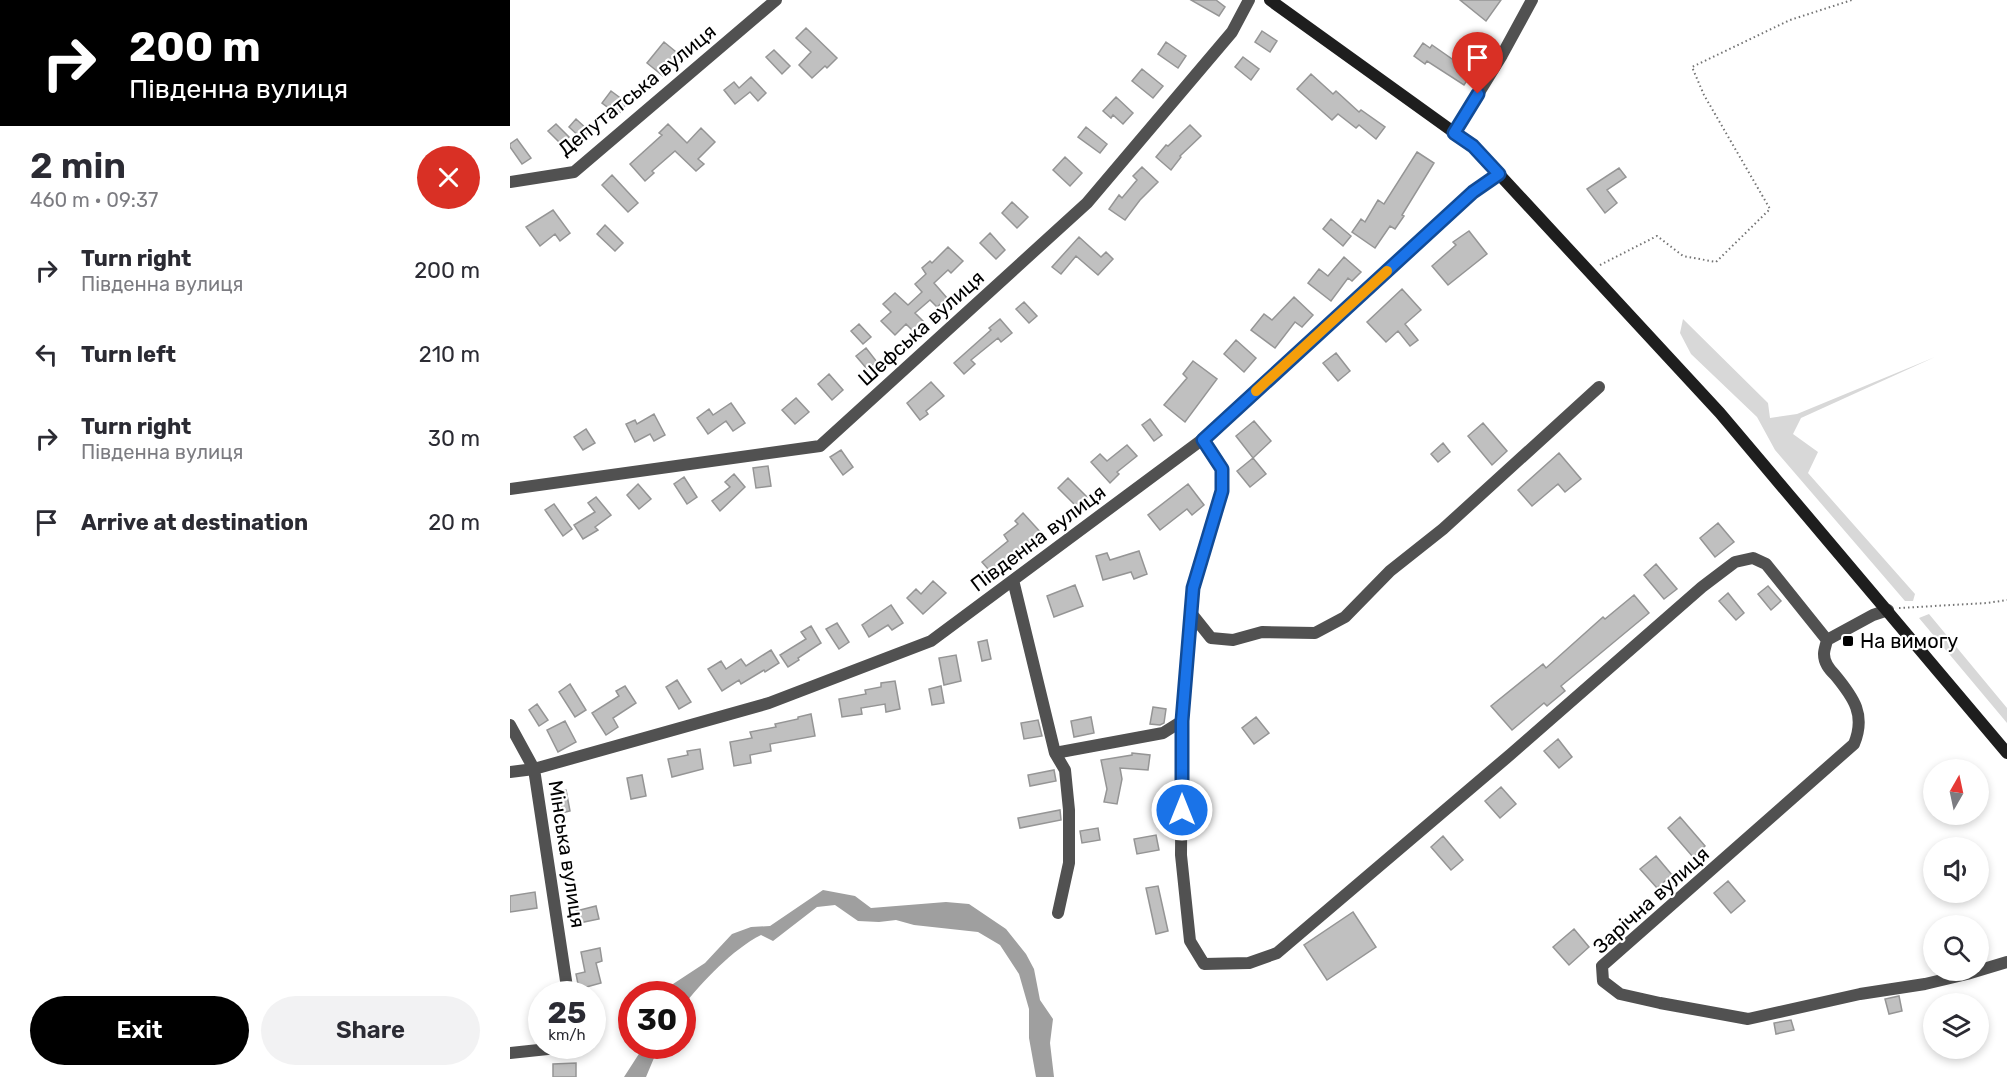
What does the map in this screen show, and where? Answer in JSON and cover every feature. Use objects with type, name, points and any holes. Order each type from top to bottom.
[{"type":"street","name":"Депутатська вулиця","points":[[510,182],[574,172],[776,0]]},
{"type":"street","name":"Шефська вулиця","points":[[510,489],[820,446],[1087,203],[1232,32],[1249,0]]},
{"type":"street","points":[[1270,0],[1473,146],[1720,413],[2007,753]]},
{"type":"street","points":[[1454,133],[1502,55],[1532,0]]},
{"type":"street","name":"Південна вулиця","points":[[510,772],[534,769],[769,703],[931,641],[1203,440],[1473,192],[1499,174]]},
{"type":"street","points":[[1191,613],[1211,638],[1233,640],[1262,632],[1315,633],[1345,618],[1390,571],[1443,529],[1599,387]]},
{"type":"street","points":[[1203,440],[1222,469],[1222,491],[1193,588],[1182,721],[1181,855],[1190,941],[1204,964],[1249,963],[1277,953],[1511,754],[1702,586],[1735,562],[1753,558],[1766,564],[1827,640],[1873,615],[1888,610]]},
{"type":"street","points":[[1013,580],[1055,753],[1065,771],[1069,810],[1069,863],[1058,913]]},
{"type":"street","name":"Зарічна вулиця","points":[[1827,640],[1824,654],[1826,666],[1856,706],[1860,719],[1859,731],[1854,744],[1602,966],[1603,981],[1620,994],[1660,1004],[1748,1019],[1860,994],[1925,984],[2007,962]]},
{"type":"street","points":[[1055,753],[1163,733],[1182,721]]},
{"type":"street","name":"Мінська вулиця","points":[[510,725],[534,769],[566,981]]},
{"type":"street","points":[[510,1053],[528,1051]]},
{"type":"path","points":[[1589,271],[1657,236],[1683,256],[1716,262],[1770,209],[1704,95],[1692,67],[1790,20],[1852,0]]},
{"type":"path","points":[[1888,610],[2007,600]]},
{"type":"shaded area","points":[[1683,319],[1768,403],[1770,418],[1797,414],[1935,357],[1801,418],[1793,434],[1818,452],[1808,473],[1915,594],[1913,601],[1905,601],[1775,450],[1757,417],[1691,354],[1680,333]]},
{"type":"shaded area","points":[[1929,614],[2007,708],[2007,723],[1919,618]]},
{"type":"shaded area","points":[[823,890],[855,896],[871,908],[946,902],[969,904],[1006,929],[1026,954],[1034,969],[1040,1000],[1053,1019],[1050,1043],[1054,1077],[1036,1077],[1029,1038],[1029,1009],[1019,974],[1000,945],[978,932],[914,925],[896,920],[858,921],[835,905],[817,907],[773,941],[761,935],[750,941],[729,957],[696,992],[696,981],[678,981],[705,963],[732,934],[751,927],[770,926]]},
{"type":"shaded area","points":[[636,1059],[654,1059],[646,1077],[624,1077]]},
{"type":"building","points":[[1191,0],[1216,0],[1225,7],[1219,16]]},
{"type":"building","points":[[1460,0],[1501,0],[1486,21]]},
{"type":"building","points":[[806,28],[837,58],[812,78],[799,65],[811,52],[796,38]]},
{"type":"building","points":[[1262,31],[1277,41],[1270,52],[1255,42]]},
{"type":"building","points":[[664,42],[681,56],[663,76],[647,63]]},
{"type":"building","points":[[1166,42],[1186,56],[1178,68],[1158,54]]},
{"type":"building","points":[[1423,43],[1430,48],[1432,45],[1472,73],[1464,85],[1427,61],[1425,64],[1414,56]]},
{"type":"building","points":[[774,50],[790,66],[782,74],[766,57]]},
{"type":"building","points":[[1243,57],[1259,69],[1251,80],[1235,67]]},
{"type":"building","points":[[1142,69],[1163,86],[1153,98],[1132,81]]},
{"type":"building","points":[[1311,74],[1333,94],[1336,91],[1359,112],[1361,110],[1385,127],[1376,139],[1359,125],[1356,128],[1338,114],[1332,120],[1297,89]]},
{"type":"building","points":[[751,77],[766,93],[758,101],[750,92],[735,104],[724,90],[734,82],[739,88]]},
{"type":"building","points":[[611,91],[627,103],[618,115],[602,103]]},
{"type":"building","points":[[1116,97],[1133,113],[1123,124],[1113,115],[1111,118],[1103,111]]},
{"type":"building","points":[[576,119],[589,131],[582,139],[569,127]]},
{"type":"building","points":[[556,124],[569,137],[561,144],[548,131]]},
{"type":"building","points":[[668,124],[687,143],[701,128],[715,142],[698,159],[704,164],[696,171],[675,151],[652,171],[654,173],[645,181],[630,164],[662,135],[659,133]]},
{"type":"building","points":[[1190,125],[1201,136],[1180,156],[1171,170],[1156,157],[1166,145],[1168,146]]},
{"type":"building","points":[[1086,127],[1107,144],[1100,153],[1078,137]]},
{"type":"building","points":[[517,139],[531,158],[522,164],[510,147],[510,144]]},
{"type":"building","points":[[1417,152],[1434,163],[1395,229],[1390,226],[1375,248],[1352,232],[1361,219],[1365,222],[1378,200],[1384,204]]},
{"type":"building","points":[[1065,157],[1082,173],[1070,186],[1053,170]]},
{"type":"building","points":[[1142,167],[1158,182],[1125,220],[1109,209],[1119,195],[1122,198],[1137,180],[1133,176]]},
{"type":"building","points":[[1619,168],[1626,177],[1607,190],[1617,203],[1605,213],[1587,189]]},
{"type":"building","points":[[612,175],[638,203],[628,212],[602,185]]},
{"type":"building","points":[[1012,202],[1028,217],[1017,228],[1002,213]]},
{"type":"building","points":[[553,210],[570,233],[560,241],[555,234],[540,246],[526,227]]},
{"type":"building","points":[[1331,219],[1351,236],[1343,246],[1323,229]]},
{"type":"building","points":[[605,225],[623,243],[615,251],[597,234]]},
{"type":"building","points":[[1469,231],[1487,254],[1448,285],[1432,266],[1456,245],[1453,242]]},
{"type":"building","points":[[990,233],[1005,250],[996,259],[980,243]]},
{"type":"building","points":[[1079,237],[1101,257],[1106,252],[1113,259],[1098,275],[1076,256],[1061,274],[1052,267]]},
{"type":"building","points":[[948,247],[963,261],[951,273],[948,270],[934,283],[947,298],[937,307],[930,300],[915,313],[923,321],[913,331],[906,324],[895,335],[881,321],[891,312],[883,304],[895,293],[908,305],[922,292],[915,284],[926,274],[922,268],[930,261],[932,263]]},
{"type":"building","points":[[1344,257],[1361,272],[1352,281],[1348,278],[1331,301],[1308,283],[1319,269],[1328,276]]},
{"type":"building","points":[[1402,289],[1421,310],[1405,324],[1418,340],[1410,346],[1398,331],[1386,342],[1367,322]]},
{"type":"building","points":[[1294,297],[1313,315],[1302,327],[1295,322],[1275,348],[1251,330],[1264,314],[1272,320]]},
{"type":"building","points":[[1024,302],[1037,316],[1029,323],[1016,309]]},
{"type":"building","points":[[1000,319],[1012,333],[1001,342],[998,338],[971,360],[975,364],[964,374],[954,363]]},
{"type":"building","points":[[859,324],[871,337],[863,344],[851,331]]},
{"type":"building","points":[[1236,340],[1256,358],[1244,372],[1224,354]]},
{"type":"building","points":[[866,348],[877,362],[867,369],[856,356]]},
{"type":"building","points":[[1336,353],[1350,371],[1338,381],[1323,363]]},
{"type":"building","points":[[1193,361],[1217,379],[1185,422],[1164,405],[1187,378],[1183,374]]},
{"type":"building","points":[[829,374],[843,390],[832,400],[818,384]]},
{"type":"building","points":[[931,382],[944,396],[926,411],[928,414],[920,420],[907,403]]},
{"type":"building","points":[[796,398],[809,412],[795,424],[782,410]]},
{"type":"building","points":[[731,403],[745,423],[733,431],[726,421],[708,434],[697,418],[709,409],[713,415]]},
{"type":"building","points":[[654,414],[665,435],[654,441],[650,434],[635,442],[626,424],[635,420],[637,424]]},
{"type":"building","points":[[1150,419],[1162,435],[1154,441],[1142,425]]},
{"type":"building","points":[[1254,421],[1271,441],[1253,458],[1236,436]]},
{"type":"building","points":[[1483,423],[1507,451],[1492,465],[1468,436]]},
{"type":"building","points":[[586,429],[595,443],[583,450],[574,437]]},
{"type":"building","points":[[1443,443],[1450,452],[1438,462],[1431,454]]},
{"type":"building","points":[[1127,445],[1137,456],[1117,472],[1119,474],[1110,483],[1091,462],[1100,454],[1107,461]]},
{"type":"building","points":[[841,450],[853,467],[843,475],[830,457]]},
{"type":"building","points":[[1559,453],[1581,479],[1565,492],[1558,484],[1532,506],[1518,490]]},
{"type":"building","points":[[1253,458],[1266,474],[1250,487],[1237,471]]},
{"type":"building","points":[[768,466],[771,486],[756,488],[753,468]]},
{"type":"building","points":[[734,474],[745,487],[720,511],[712,501],[730,487],[725,482]]},
{"type":"building","points":[[684,477],[697,497],[687,504],[674,484]]},
{"type":"building","points":[[1068,478],[1087,497],[1077,507],[1058,488]]},
{"type":"building","points":[[638,484],[651,499],[639,509],[627,495]]},
{"type":"building","points":[[1188,484],[1204,505],[1192,515],[1187,509],[1160,530],[1148,515]]},
{"type":"building","points":[[596,497],[611,515],[595,527],[598,530],[583,539],[574,525],[595,512],[588,503]]},
{"type":"building","points":[[554,504],[572,529],[563,536],[545,510]]},
{"type":"building","points":[[1023,513],[1043,535],[995,577],[982,562],[1008,541],[1004,535],[1018,524],[1015,521]]},
{"type":"building","points":[[1718,523],[1734,542],[1715,557],[1700,538]]},
{"type":"building","points":[[1139,551],[1147,574],[1134,579],[1131,572],[1103,580],[1096,556],[1107,553],[1110,560]]},
{"type":"building","points":[[1656,564],[1677,589],[1664,599],[1644,575]]},
{"type":"building","points":[[933,581],[946,593],[923,614],[907,598],[916,589],[921,594]]},
{"type":"building","points":[[1075,585],[1083,606],[1054,617],[1047,596]]},
{"type":"building","points":[[1768,586],[1781,601],[1771,610],[1758,594]]},
{"type":"building","points":[[1728,593],[1744,613],[1736,620],[1719,601]]},
{"type":"building","points":[[1634,595],[1649,613],[1561,686],[1565,691],[1547,706],[1544,703],[1512,730],[1491,706],[1543,664],[1546,668],[1603,617],[1605,619]]},
{"type":"building","points":[[891,605],[903,623],[892,630],[888,625],[869,637],[862,625]]},
{"type":"building","points":[[837,623],[849,642],[839,649],[826,629]]},
{"type":"building","points":[[811,626],[821,643],[788,667],[780,655],[806,639],[801,632]]},
{"type":"building","points":[[987,640],[991,659],[982,661],[978,642]]},
{"type":"building","points":[[771,650],[779,663],[741,684],[739,680],[722,691],[708,669],[721,661],[726,669],[741,659],[746,666]]},
{"type":"building","points":[[956,655],[961,681],[944,685],[939,658]]},
{"type":"building","points":[[677,680],[691,702],[679,709],[666,687]]},
{"type":"building","points":[[895,681],[900,709],[886,712],[885,704],[861,708],[862,714],[842,717],[839,699],[866,694],[865,690],[881,687],[881,683]]},
{"type":"building","points":[[570,684],[586,710],[575,717],[559,692]]},
{"type":"building","points":[[625,686],[636,703],[613,718],[618,727],[606,735],[592,713],[619,696],[616,691]]},
{"type":"building","points":[[941,686],[944,703],[932,705],[929,689]]},
{"type":"building","points":[[537,704],[548,720],[539,726],[529,710]]},
{"type":"building","points":[[1153,707],[1166,709],[1164,723],[1150,724]]},
{"type":"building","points":[[811,714],[815,736],[770,744],[771,751],[750,755],[751,763],[734,766],[730,742],[752,738],[750,732],[776,727],[775,724]]},
{"type":"building","points":[[1091,717],[1094,733],[1074,737],[1071,721]]},
{"type":"building","points":[[1256,717],[1269,733],[1254,744],[1242,728]]},
{"type":"building","points":[[1038,720],[1042,736],[1024,739],[1021,723]]},
{"type":"building","points":[[565,721],[576,742],[558,752],[547,730]]},
{"type":"building","points":[[1558,739],[1572,757],[1559,768],[1544,751]]},
{"type":"building","points":[[700,749],[703,769],[672,777],[668,759],[688,755],[687,751]]},
{"type":"building","points":[[1132,753],[1150,755],[1148,770],[1120,768],[1122,779],[1117,804],[1104,802],[1107,789],[1101,760],[1132,755]]},
{"type":"building","points":[[1054,770],[1056,781],[1030,786],[1028,775]]},
{"type":"building","points":[[642,775],[646,796],[631,799],[627,778]]},
{"type":"building","points":[[1501,787],[1516,804],[1500,818],[1485,801]]},
{"type":"building","points":[[566,790],[570,811],[557,814],[552,792]]},
{"type":"building","points":[[1060,810],[1061,820],[1020,828],[1018,818]]},
{"type":"building","points":[[1680,817],[1705,846],[1693,857],[1668,828]]},
{"type":"building","points":[[1098,828],[1100,840],[1082,843],[1080,831]]},
{"type":"building","points":[[1156,835],[1159,850],[1137,854],[1134,839]]},
{"type":"building","points":[[1443,836],[1463,860],[1451,870],[1431,847]]},
{"type":"building","points":[[1656,856],[1672,875],[1657,888],[1640,869]]},
{"type":"building","points":[[1728,881],[1745,901],[1731,913],[1714,893]]},
{"type":"building","points":[[1158,886],[1168,931],[1156,934],[1146,888]]},
{"type":"building","points":[[535,892],[537,908],[510,912],[510,896]]},
{"type":"building","points":[[596,906],[599,919],[579,923],[576,911]]},
{"type":"building","points":[[1353,912],[1376,947],[1327,980],[1304,945]]},
{"type":"building","points":[[1574,929],[1589,947],[1569,965],[1553,947]]},
{"type":"building","points":[[600,948],[602,961],[596,963],[600,981],[577,981],[576,974],[585,972],[581,952]]},
{"type":"building","points":[[1899,996],[1902,1011],[1889,1014],[1885,999]]},
{"type":"building","points":[[1791,1020],[1794,1030],[1776,1034],[1774,1023]]},
{"type":"building","points":[[576,1063],[576,1077],[553,1077],[553,1064]]},
{"type":"slow traffic","points":[[1256,391],[1387,271]]},
{"type":"place","name":"На вимогу","points":[[1848,641]]},
{"type":"route","points":[[1182,810],[1182,721],[1193,588],[1222,491],[1222,469],[1203,440],[1473,192],[1499,174],[1473,146],[1454,133],[1478,94]]}]
